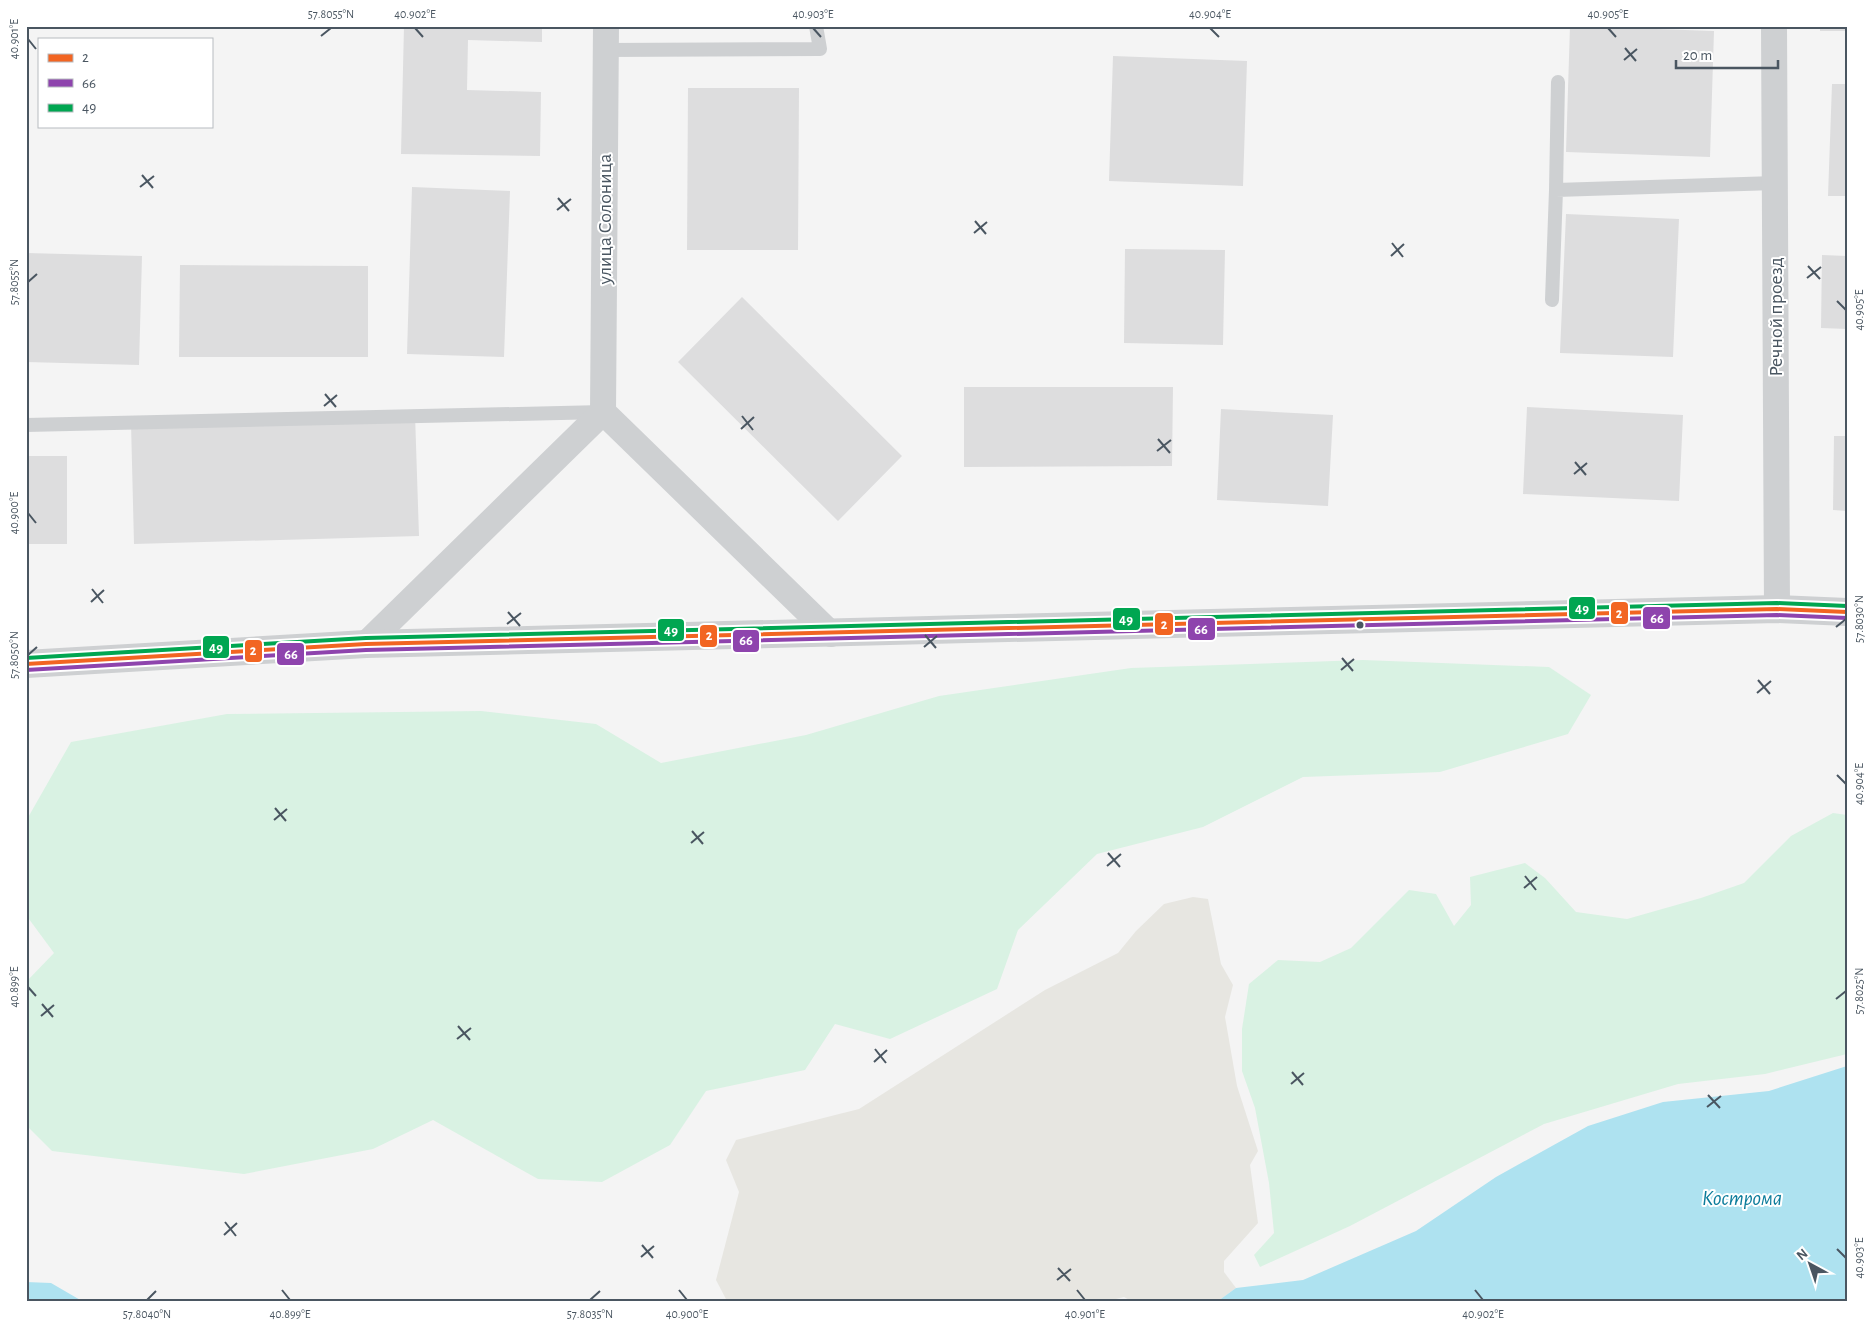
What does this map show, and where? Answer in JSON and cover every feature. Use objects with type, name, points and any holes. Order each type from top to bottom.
[{"type":"street","name":"Речной проезд","points":[[1774,26],[1777,608]]},
{"type":"street","name":"улица Солоница","points":[[603,412],[606,38]]},
{"type":"street","points":[[366,644],[603,412],[831,634]]},
{"type":"street","points":[[26,664],[366,644],[831,634],[1777,608],[1847,612]]},
{"type":"lane","points":[[606,38],[820,49],[816,26]]},
{"type":"lane","points":[[1552,300],[1558,82]]},
{"type":"lane","points":[[1556,190],[1775,183]]},
{"type":"lane","points":[[26,425],[603,412]]},
{"type":"green space","points":[[1363,660],[1549,667],[1591,695],[1568,734],[1440,772],[1303,777],[1203,827],[1097,854],[1018,930],[997,989],[890,1039],[835,1024],[805,1070],[706,1091],[670,1145],[602,1182],[538,1179],[433,1120],[373,1149],[244,1174],[52,1151],[26,1125],[26,982],[54,953],[26,915],[26,821],[71,742],[227,714],[481,711],[596,724],[661,763],[806,735],[939,696],[1131,668]]},
{"type":"green space","points":[[1833,813],[1847,815],[1847,1054],[1765,1074],[1678,1084],[1544,1124],[1350,1226],[1260,1267],[1254,1255],[1274,1233],[1269,1183],[1255,1108],[1242,1071],[1242,1029],[1249,984],[1278,960],[1320,962],[1351,948],[1409,890],[1436,894],[1454,926],[1471,905],[1470,877],[1525,863],[1545,878],[1576,912],[1627,919],[1701,898],[1744,883],[1791,836]]},
{"type":"sand","points":[[1193,897],[1208,899],[1221,964],[1233,985],[1225,1017],[1237,1086],[1258,1151],[1250,1165],[1258,1223],[1224,1261],[1224,1272],[1236,1288],[1218,1301],[1131,1301],[1124,1297],[1108,1301],[727,1301],[716,1280],[739,1192],[726,1160],[736,1140],[859,1109],[1045,990],[1118,953],[1136,931],[1164,904]]},
{"type":"water","name":"Кострома","points":[[1847,1066],[1847,1301],[1218,1301],[1236,1288],[1303,1280],[1416,1231],[1496,1177],[1588,1126],[1663,1102],[1769,1091]]},
{"type":"water","points":[[26,1282],[51,1283],[82,1301],[26,1301]]},
{"type":"building","points":[[404,26],[542,26],[542,42],[468,40],[467,90],[541,92],[540,156],[401,154]]},
{"type":"building","points":[[864,26],[902,26],[902,28],[864,28]]},
{"type":"building","points":[[1570,26],[1714,31],[1710,157],[1566,152]]},
{"type":"building","points":[[1820,26],[1847,26],[1847,31],[1820,31]]},
{"type":"building","points":[[1113,56],[1247,61],[1243,186],[1109,181]]},
{"type":"building","points":[[1832,84],[1847,84],[1847,196],[1828,196]]},
{"type":"building","points":[[688,88],[799,88],[798,250],[687,250]]},
{"type":"building","points":[[412,187],[510,191],[504,357],[407,354]]},
{"type":"building","points":[[1566,214],[1679,219],[1673,357],[1560,353]]},
{"type":"building","points":[[1125,249],[1225,250],[1223,345],[1124,343]]},
{"type":"building","points":[[26,253],[142,256],[139,365],[26,362]]},
{"type":"building","points":[[1822,255],[1847,256],[1847,329],[1821,328]]},
{"type":"building","points":[[180,265],[368,266],[368,357],[179,357]]},
{"type":"building","points":[[742,297],[902,456],[838,521],[678,362]]},
{"type":"building","points":[[964,387],[1173,387],[1172,466],[964,467]]},
{"type":"building","points":[[1527,407],[1683,415],[1679,501],[1523,494]]},
{"type":"building","points":[[1221,409],[1333,415],[1328,506],[1217,500]]},
{"type":"building","points":[[415,414],[419,536],[134,544],[131,423]]},
{"type":"building","points":[[1834,436],[1847,436],[1847,511],[1833,510]]},
{"type":"building","points":[[26,456],[67,456],[67,544],[26,544]]},
{"type":"transit line","name":"49","points":[[26,658],[366,638],[1777,603],[1847,606]]},
{"type":"transit line","name":"2","points":[[26,664],[366,644],[1777,609],[1847,612]]},
{"type":"transit line","name":"66","points":[[26,670],[366,650],[1777,615],[1847,618]]}]
